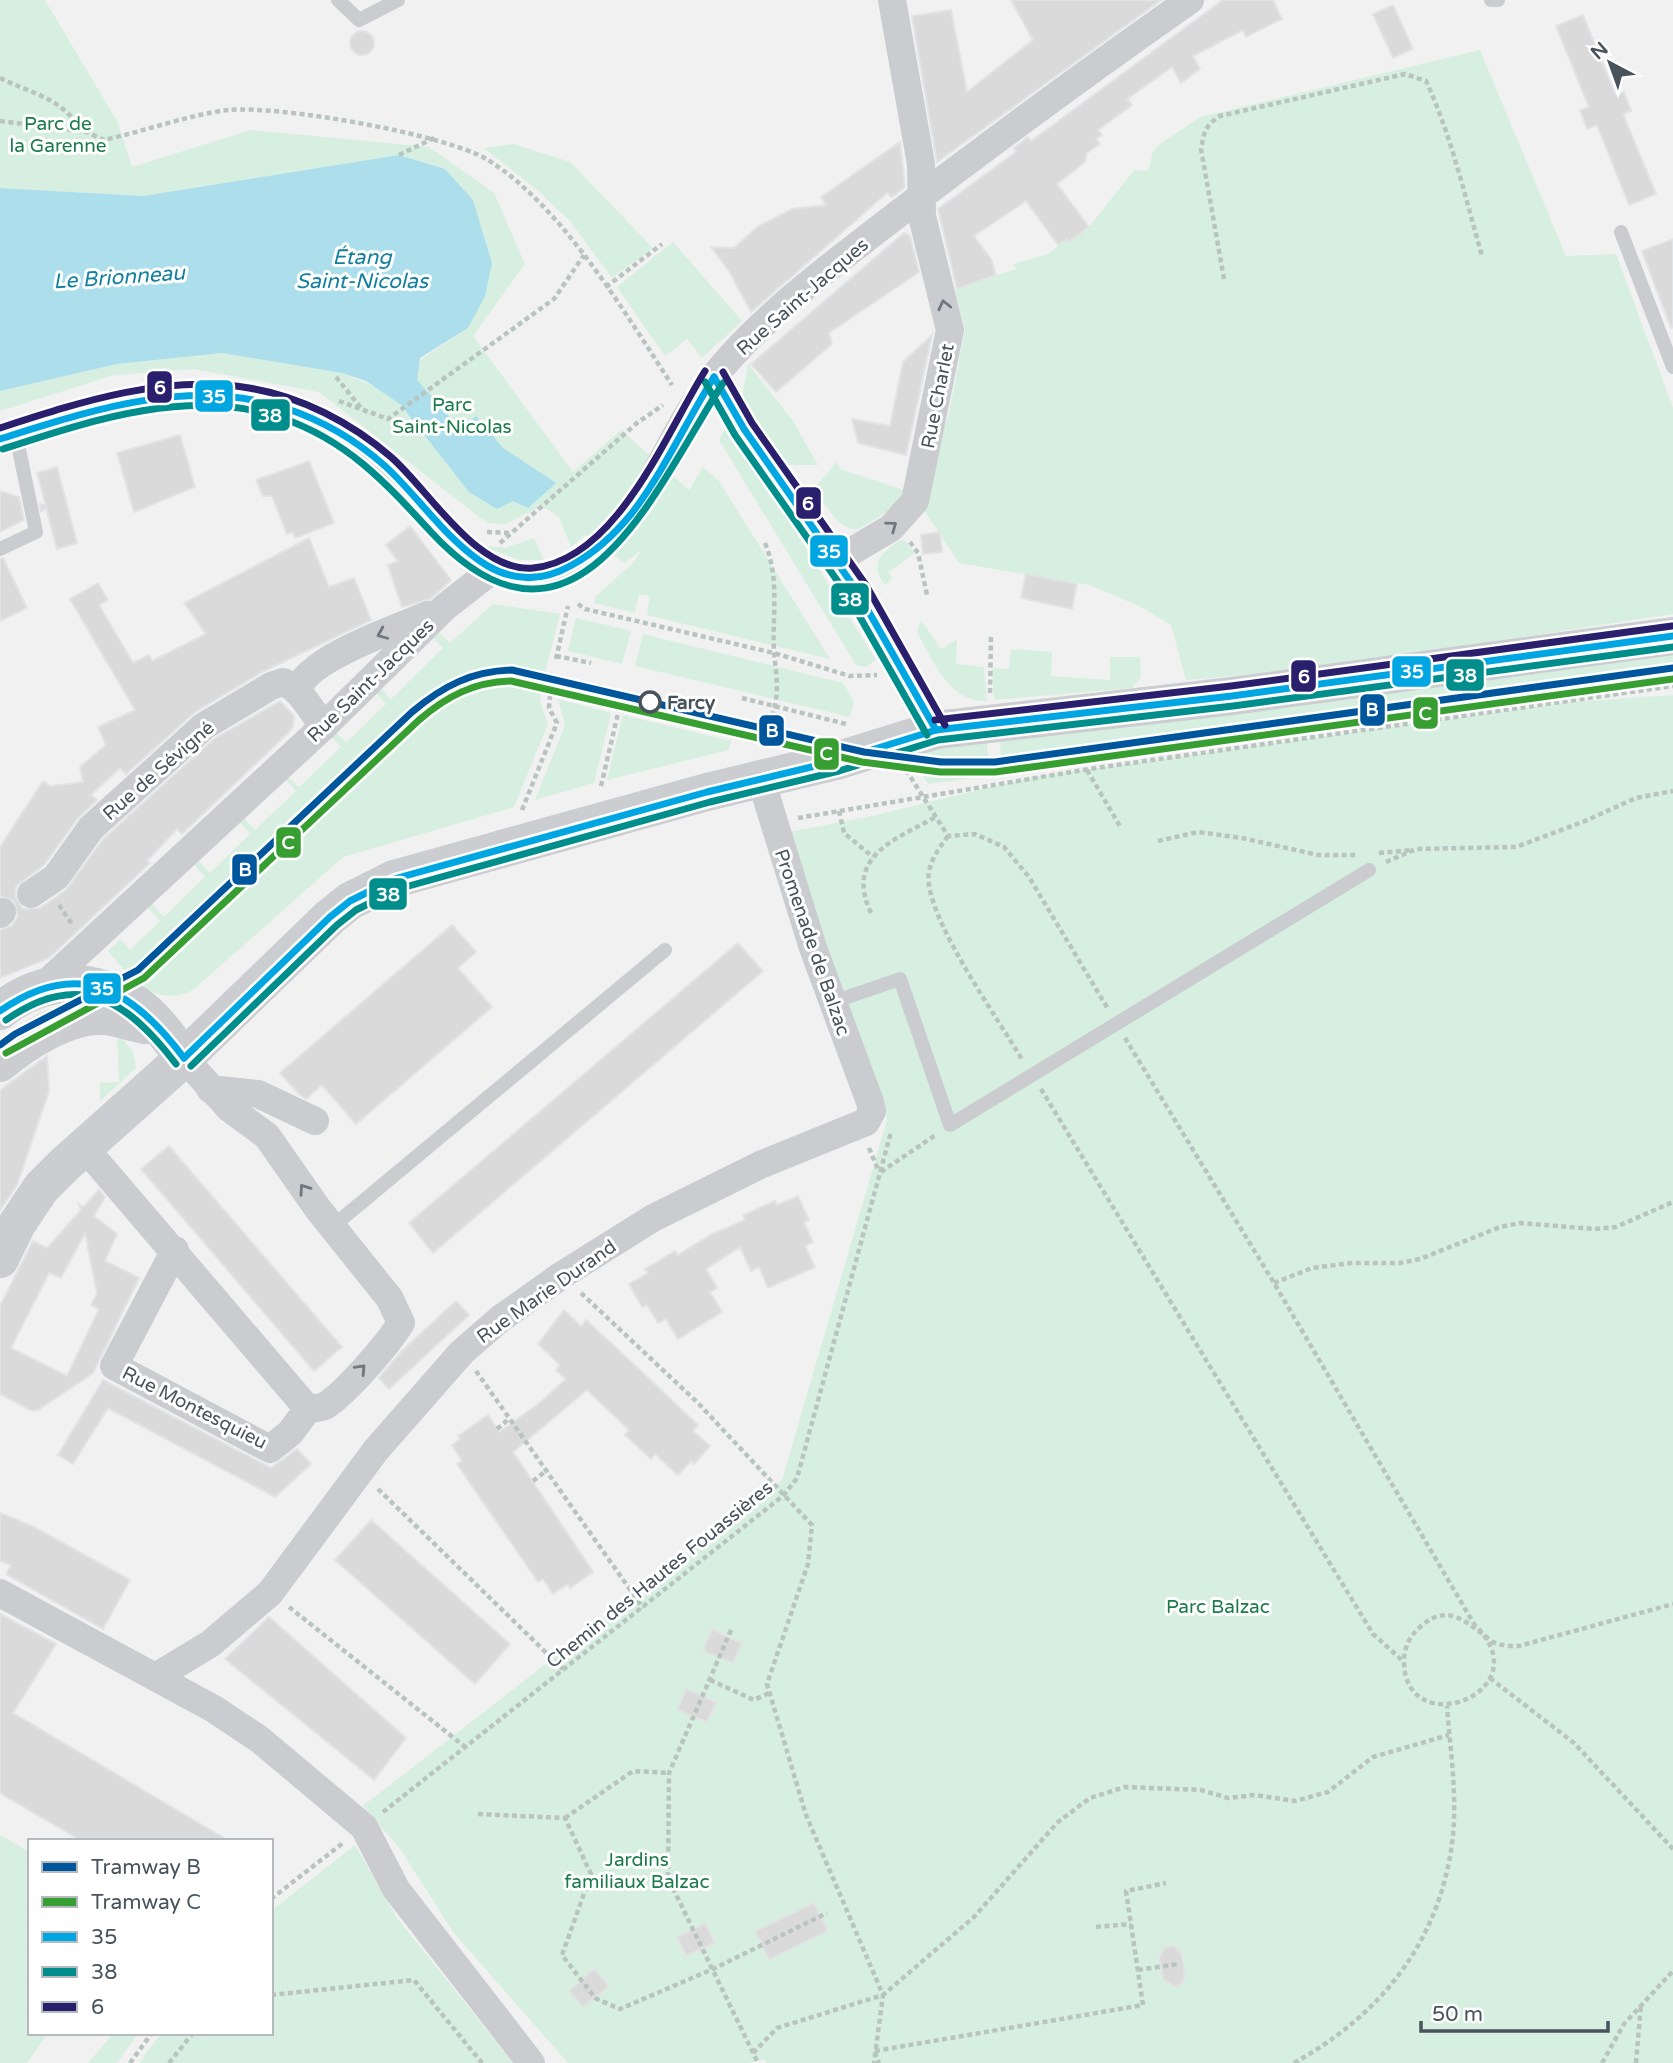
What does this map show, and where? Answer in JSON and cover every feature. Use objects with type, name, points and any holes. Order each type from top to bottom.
[{"type":"street","name":"Rue Charlet","points":[[837,560],[901,520],[920,490],[950,330],[922,216],[924,195],[921,164],[895,0]]},
{"type":"street","name":"Rue Saint-Jacques","points":[[42,987],[83,935],[324,726],[445,607],[495,568],[518,576],[541,578],[557,573],[596,550],[624,524],[645,495],[685,422],[714,377],[802,291],[924,195],[1190,0]]},
{"type":"street","points":[[714,377],[729,410],[837,560],[904,666],[936,730]]},
{"type":"street","points":[[8,437],[127,402],[187,393],[231,396],[283,407],[334,430],[386,466],[448,537],[495,568]]},
{"type":"street","points":[[324,726],[309,710],[299,690],[303,677],[353,647],[445,607]]},
{"type":"street","points":[[0,1259],[17,1224],[41,1188],[184,1058],[330,917],[372,888],[936,730],[1232,696],[1673,636]]},
{"type":"street","name":"Rue de Sévigné","points":[[56,877],[91,828],[204,726],[271,686],[283,682],[299,690]]},
{"type":"street","name":"Promenade de Balzac","points":[[761,780],[772,824],[870,1102]]},
{"type":"street","points":[[31,894],[56,877]]},
{"type":"street","points":[[83,935],[83,982]]},
{"type":"street","points":[[0,1010],[42,987],[83,982],[138,1005],[210,1089],[267,1136],[332,1227],[390,1299],[401,1322],[389,1342],[337,1395],[323,1407],[308,1409],[175,1250],[84,1147]]},
{"type":"street","points":[[0,1063],[48,1032],[84,1017],[114,1017],[158,1027]]},
{"type":"street","points":[[210,1089],[258,1094],[315,1121]]},
{"type":"street","name":"Rue Marie Durand","points":[[157,1676],[210,1644],[270,1593],[376,1450],[463,1352],[500,1319],[597,1252],[684,1202],[760,1165],[860,1126],[872,1111],[870,1102]]},
{"type":"street","name":"Rue Montesquieu","points":[[175,1250],[114,1366],[270,1449],[290,1433],[308,1409]]},
{"type":"street","points":[[0,1593],[157,1676],[259,1739],[364,1827],[396,1889],[531,2063]]},
{"type":"lane","points":[[338,0],[359,20],[398,0]]},
{"type":"lane","points":[[1491,0],[1497,0]]},
{"type":"lane","points":[[1621,232],[1673,367]]},
{"type":"lane","points":[[0,549],[36,532],[8,437]]},
{"type":"lane","points":[[833,1002],[900,979],[950,1125],[1368,870]]},
{"type":"lane","points":[[332,1227],[666,950]]},
{"type":"path","points":[[1224,279],[1201,149],[1204,130],[1210,122],[1220,116],[1405,74],[1426,81],[1432,94],[1446,128],[1482,256]]},
{"type":"path","points":[[0,78],[55,102],[72,113],[80,131]]},
{"type":"path","points":[[0,121],[80,131],[104,140],[229,110],[298,115],[435,138],[488,160],[540,204],[584,255],[672,385]]},
{"type":"path","points":[[399,155],[435,138]]},
{"type":"path","points":[[606,287],[662,244]]},
{"type":"path","points":[[368,412],[388,419],[432,389],[554,299],[584,255]]},
{"type":"path","points":[[336,377],[361,409]]},
{"type":"path","points":[[517,531],[660,405],[667,405],[685,422]]},
{"type":"path","points":[[903,533],[918,553],[927,594]]},
{"type":"path","points":[[765,543],[777,588],[774,653],[779,681],[773,710]]},
{"type":"path","points":[[578,604],[585,609],[774,653],[850,676],[885,674]]},
{"type":"path","points":[[568,606],[556,658],[591,663]]},
{"type":"path","points":[[990,704],[988,667],[991,637]]},
{"type":"path","points":[[794,819],[1087,770],[1673,686]]},
{"type":"path","points":[[522,810],[556,723],[549,708],[551,687],[581,695]]},
{"type":"path","points":[[742,698],[773,710],[858,726]]},
{"type":"path","points":[[601,786],[620,705]]},
{"type":"path","points":[[732,732],[766,741]]},
{"type":"path","points":[[905,768],[948,836]]},
{"type":"path","points":[[1087,770],[1121,828]]},
{"type":"path","points":[[1158,841],[1198,832],[1242,838],[1318,855],[1516,847],[1636,798],[1673,790]]},
{"type":"path","points":[[839,811],[844,832],[873,857]]},
{"type":"path","points":[[872,913],[864,887],[873,857],[882,846],[936,817]]},
{"type":"path","points":[[1404,1662],[1373,1634],[944,929],[929,884],[932,857],[948,836],[975,834],[1004,847],[1028,877],[1274,1283],[1474,1624],[1485,1635],[1492,1648],[1493,1663],[1490,1678],[1473,1698],[1447,1706],[1422,1697],[1412,1688],[1404,1662],[1405,1648],[1412,1635],[1433,1619],[1461,1618],[1474,1624],[1495,1643],[1519,1646],[1673,1604]]},
{"type":"path","points":[[1368,870],[1416,849]]},
{"type":"path","points":[[56,877],[59,904],[64,916],[83,935]]},
{"type":"path","points":[[866,1142],[880,1173],[950,1125]]},
{"type":"path","name":"Chemin des Hautes Fouassières","points":[[388,1808],[784,1495],[797,1478],[880,1173]]},
{"type":"path","points":[[1274,1283],[1312,1268],[1420,1259],[1500,1227],[1520,1223],[1595,1229],[1616,1227],[1673,1202]]},
{"type":"path","points":[[571,1283],[698,1404],[812,1525],[808,1564],[766,1684],[806,1815],[883,1995],[874,2063]]},
{"type":"path","points":[[470,1363],[643,1608]]},
{"type":"path","points":[[498,1429],[510,1418]]},
{"type":"path","points":[[533,1480],[547,1470]]},
{"type":"path","points":[[372,1482],[562,1670]]},
{"type":"path","points":[[282,1601],[464,1746]]},
{"type":"path","points":[[731,1630],[669,1773],[668,1878],[758,2063]]},
{"type":"path","points":[[1490,1678],[1574,1744],[1673,1849]]},
{"type":"path","points":[[709,1680],[754,1700],[769,1693]]},
{"type":"path","points":[[1294,2063],[1319,2049],[1359,2019],[1400,1974],[1429,1928],[1440,1902],[1453,1834],[1453,1764],[1447,1706]]},
{"type":"path","points":[[752,2053],[777,2028],[883,1995],[974,1917],[1058,1822],[1090,1798],[1125,1787],[1201,1790],[1228,1798],[1255,1795],[1295,1801],[1328,1792],[1373,1757],[1449,1735]]},
{"type":"path","points":[[478,1814],[565,1818],[633,1771],[669,1773]]},
{"type":"path","points":[[565,1818],[591,1874],[562,1955],[595,1998],[620,2009],[712,1969],[827,1913]]},
{"type":"path","points":[[273,1897],[364,1827]]},
{"type":"path","points":[[875,2051],[1143,2005],[1126,1891],[1166,1883]]},
{"type":"path","points":[[1096,1927],[1131,1924]]},
{"type":"path","points":[[1138,1970],[1179,1964]]},
{"type":"path","points":[[1602,2063],[1624,2024],[1673,1970]]},
{"type":"path","points":[[273,1996],[415,1980],[482,2063]]},
{"type":"path","points":[[1636,2063],[1642,2003]]},
{"type":"path","points":[[130,2063],[151,2035]]},
{"type":"path","points":[[169,2063],[191,2035]]},
{"type":"path","points":[[875,2051],[879,2063]]},
{"type":"green space","points":[[0,0],[45,0],[118,123],[132,167],[251,130],[429,147],[494,193],[525,264],[473,336],[573,472],[621,430],[689,490],[703,467],[719,481],[830,659],[647,615],[650,596],[639,594],[635,613],[594,603],[596,596],[632,564],[643,549],[625,563],[585,535],[571,547],[559,517],[542,506],[505,524],[487,523],[319,392],[194,369],[114,375],[0,411],[0,391],[117,364],[222,353],[342,373],[378,388],[468,328],[492,263],[473,200],[445,169],[399,155],[143,196],[0,188]]},
{"type":"green space","points":[[1480,50],[1566,256],[1616,254],[1673,408],[1673,614],[1305,670],[1186,680],[1171,625],[1139,606],[1089,585],[959,563],[919,503],[949,414],[965,329],[955,290],[1016,269],[1013,264],[1048,254],[1067,239],[1069,242],[1089,227],[1134,170],[1145,171],[1150,167],[1152,153],[1160,144],[1200,117]]},
{"type":"green space","points":[[514,144],[570,162],[653,248],[612,278],[570,221],[535,188],[484,148]]},
{"type":"green space","points":[[673,242],[742,321],[702,358],[687,339],[665,356],[617,287]]},
{"type":"green space","points":[[748,364],[793,421],[818,465],[786,465],[741,403]]},
{"type":"green space","points":[[724,430],[741,445],[876,660],[866,667],[856,665],[719,440]]},
{"type":"green space","points":[[837,462],[840,469],[904,490],[893,508],[859,529],[851,529],[838,521],[814,488]]},
{"type":"green space","points":[[534,538],[544,560],[519,560],[484,546],[505,548]]},
{"type":"green space","points":[[903,539],[915,553],[888,572],[892,578],[885,585],[878,570],[880,558]]},
{"type":"green space","points":[[493,604],[560,614],[540,701],[548,724],[514,807],[343,857],[193,990],[167,996],[145,988],[135,980],[108,951],[120,939],[130,950],[160,921],[147,907],[151,903],[164,917],[205,877],[193,863],[197,859],[210,873],[250,834],[238,820],[242,816],[255,830],[296,791],[283,777],[286,774],[299,787],[341,747],[329,734],[333,729],[346,743],[386,704],[374,691],[379,686],[391,699],[443,648],[431,636],[437,631],[450,643]]},
{"type":"green space","points":[[576,618],[631,631],[622,664],[568,651]]},
{"type":"green space","points":[[921,620],[941,649],[957,639],[956,664],[984,667],[987,701],[974,700],[963,695],[944,678],[917,632]]},
{"type":"green space","points":[[643,634],[843,683],[854,702],[850,717],[635,666]]},
{"type":"green space","points":[[1011,649],[1052,652],[1051,676],[1110,680],[1110,657],[1140,657],[1141,677],[1132,688],[994,700],[992,668],[1009,669]]},
{"type":"green space","points":[[1673,649],[1673,673],[1001,766],[1000,734]]},
{"type":"green space","name":"Parc Balzac","points":[[1673,695],[1673,2063],[766,2063],[765,2059],[749,2063],[568,2063],[453,1932],[401,1850],[363,1806],[782,1480],[887,1120],[884,1101],[784,833],[872,816],[1032,777],[1571,702]]},
{"type":"green space","points":[[558,699],[611,713],[594,783],[535,800],[565,725]]},
{"type":"green space","points":[[623,715],[731,741],[729,750],[607,780]]},
{"type":"green space","points":[[987,743],[989,776],[928,784],[912,754],[939,745]]},
{"type":"green space","points":[[117,1032],[133,1052],[136,1068],[100,1101],[100,1083],[119,1082]]},
{"type":"green space","points":[[0,1835],[28,1851],[28,2035],[47,2035],[27,2063],[0,2063]]},
{"type":"green space","points":[[355,1845],[397,1918],[513,2063],[139,2063],[160,2035],[273,2035],[273,1909]]},
{"type":"green space","points":[[112,2035],[137,2035],[117,2063],[88,2063]]},
{"type":"water","name":"Étang Saint-Nicolas","points":[[399,155],[445,169],[473,200],[492,263],[485,296],[468,328],[420,358],[417,380],[460,429],[476,416],[503,448],[556,483],[528,508],[513,501],[497,509],[469,492],[400,404],[366,381],[342,373],[222,353],[117,364],[0,391],[0,188],[143,196]]},
{"type":"building","points":[[1011,0],[1161,0],[937,162],[912,16],[951,10],[967,92],[1033,40]]},
{"type":"building","points":[[1223,0],[1273,0],[1282,19],[1246,37],[1243,30],[1193,56],[1200,69],[1181,83],[1172,67],[1127,99],[1132,105],[1098,130],[1102,135],[1096,139],[1100,144],[1087,153],[1085,162],[1057,184],[1089,227],[1069,242],[1067,239],[1058,245],[1026,201],[974,236],[991,259],[996,275],[957,289],[938,209],[1016,152],[1014,148],[1028,137],[1031,141]]},
{"type":"building","points":[[1393,5],[1413,49],[1393,58],[1373,14]]},
{"type":"building","points":[[1583,15],[1616,96],[1624,92],[1631,111],[1623,114],[1656,194],[1629,205],[1597,125],[1587,129],[1580,110],[1589,107],[1556,26]]},
{"type":"building","points":[[362,31],[371,34],[374,43],[371,52],[362,55],[353,52],[350,43],[353,34]]},
{"type":"building","points":[[900,142],[905,187],[892,197],[887,193],[751,312],[729,271],[711,247],[734,248],[757,227],[792,209],[826,205],[821,197]]},
{"type":"building","points":[[904,233],[910,236],[919,272],[829,333],[832,344],[776,392],[751,364]]},
{"type":"building","points":[[1673,239],[1673,327],[1671,328],[1642,251]]},
{"type":"building","points":[[932,335],[906,455],[858,443],[852,419],[890,426],[903,362]]},
{"type":"building","points":[[180,435],[195,487],[134,512],[117,453]]},
{"type":"building","points":[[309,461],[334,523],[295,538],[293,532],[287,534],[272,496],[263,496],[256,480]]},
{"type":"building","points":[[57,467],[77,543],[57,549],[46,508],[41,511],[40,504],[46,506],[37,473]]},
{"type":"building","points":[[0,491],[19,497],[24,520],[0,532]]},
{"type":"building","points":[[410,526],[451,580],[430,599],[402,607],[388,565],[398,561],[386,545]]},
{"type":"building","points":[[940,532],[942,552],[923,554],[921,535]]},
{"type":"building","points":[[309,538],[329,587],[354,578],[371,620],[262,672],[195,712],[126,774],[120,768],[91,795],[97,800],[78,818],[44,865],[16,886],[15,896],[23,909],[40,908],[66,890],[103,839],[214,739],[280,701],[294,716],[293,727],[289,732],[182,834],[177,829],[147,861],[150,863],[49,958],[0,978],[0,930],[12,926],[18,916],[14,901],[0,896],[0,847],[43,781],[51,786],[83,782],[80,767],[106,745],[98,727],[135,710],[70,599],[98,583],[108,600],[99,605],[133,663],[149,655],[152,661],[206,634],[184,603]]},
{"type":"building","points":[[3,558],[27,608],[0,621],[0,559]]},
{"type":"building","points":[[1026,574],[1077,584],[1072,609],[1021,598]]},
{"type":"building","points":[[452,925],[476,952],[458,968],[492,1007],[356,1124],[322,1085],[306,1099],[300,1095],[280,1073]]},
{"type":"building","points":[[738,943],[763,971],[433,1253],[409,1223]]},
{"type":"building","points":[[47,1056],[49,1091],[17,1185],[0,1210],[0,1090]]},
{"type":"building","points":[[169,1146],[342,1347],[314,1371],[141,1169]]},
{"type":"building","points":[[99,1190],[105,1197],[94,1216],[117,1234],[105,1261],[139,1278],[93,1373],[38,1410],[32,1411],[0,1394],[0,1306],[33,1241],[47,1248],[81,1210],[79,1204],[83,1207]],"holes":[[[85,1233],[97,1293],[91,1305],[99,1309],[67,1376],[11,1348],[49,1273],[61,1278]]]},
{"type":"building","points":[[798,1196],[809,1220],[804,1222],[813,1242],[805,1246],[815,1267],[768,1288],[759,1267],[751,1271],[740,1247],[706,1269],[717,1288],[710,1292],[722,1312],[678,1339],[666,1319],[658,1323],[647,1305],[642,1307],[629,1284],[648,1273],[645,1269],[675,1251],[678,1255],[712,1234],[745,1220],[743,1215],[775,1201],[777,1205]]},
{"type":"building","points":[[456,1301],[469,1315],[389,1389],[379,1378],[402,1351]]},
{"type":"building","points":[[564,1310],[581,1326],[586,1320],[638,1368],[698,1425],[693,1431],[710,1446],[694,1464],[691,1461],[678,1475],[655,1454],[651,1459],[625,1435],[629,1430],[587,1390],[513,1452],[593,1572],[570,1588],[568,1584],[553,1594],[543,1579],[538,1582],[457,1464],[462,1461],[452,1445],[460,1439],[458,1436],[488,1415],[499,1432],[537,1405],[566,1379],[556,1370],[560,1365],[538,1344]]},
{"type":"building","points":[[103,1380],[271,1468],[297,1449],[311,1464],[275,1497],[108,1408],[73,1464],[58,1455]]},
{"type":"building","points":[[0,1513],[34,1527],[130,1580],[103,1629],[6,1574],[11,1565],[0,1561]]},
{"type":"building","points":[[371,1520],[510,1644],[475,1684],[335,1560]]},
{"type":"building","points":[[0,1614],[56,1644],[13,1713],[226,1839],[79,1839],[0,1793]]},
{"type":"building","points":[[269,1617],[406,1738],[374,1780],[225,1659]]},
{"type":"building","points":[[712,1629],[742,1643],[733,1663],[703,1651]]},
{"type":"building","points":[[686,1689],[716,1702],[707,1722],[677,1710]]},
{"type":"building","points":[[814,1903],[828,1931],[769,1960],[755,1931]]},
{"type":"building","points":[[705,1923],[715,1943],[686,1956],[677,1937]]},
{"type":"building","points":[[1174,1946],[1182,1954],[1185,1976],[1182,1983],[1175,1987],[1163,1979],[1159,1957],[1165,1947]]},
{"type":"building","points":[[594,1969],[609,1986],[583,2007],[569,1991]]},
{"type":"tram line","name":"B","points":[[0,1045],[15,1034],[138,970],[412,712],[447,688],[484,673],[512,670],[864,752],[941,762],[995,762],[1673,668]]},
{"type":"tram line","name":"C","points":[[6,1053],[144,978],[419,720],[451,697],[485,684],[511,681],[862,762],[940,772],[995,772],[1673,679]]},
{"type":"transit line","name":"6","points":[[0,428],[92,400],[154,388],[217,385],[268,392],[306,404],[360,433],[391,457],[473,544],[512,566],[533,568],[563,560],[590,543],[614,518],[656,458],[705,371]]},
{"type":"transit line","name":"6","points":[[723,372],[752,423],[866,585],[945,725]]},
{"type":"transit line","name":"35","points":[[714,377],[744,429],[857,591],[936,730]]},
{"type":"transit line","name":"35","points":[[0,439],[105,408],[177,397],[249,399],[285,408],[325,425],[374,457],[467,552],[490,567],[515,577],[542,576],[572,565],[589,554],[626,521],[644,497],[714,377]]},
{"type":"transit line","name":"38","points":[[705,382],[735,435],[848,596],[927,735]]},
{"type":"transit line","name":"38","points":[[3,449],[106,418],[176,407],[247,409],[282,418],[327,438],[364,465],[398,496],[431,532],[482,574],[528,589],[569,581],[606,555],[639,518],[723,383]]},
{"type":"transit line","name":"6","points":[[935,720],[1231,686],[1672,626]]},
{"type":"transit line","name":"35","points":[[184,1058],[330,917],[350,901],[394,879],[707,792],[836,761],[936,730],[1232,696],[1673,636]]},
{"type":"transit line","name":"38","points":[[191,1066],[337,925],[356,910],[398,889],[710,802],[839,771],[938,740],[1233,706],[1673,647]]},
{"type":"transit line","name":"35","points":[[0,1011],[28,994],[55,986],[79,984],[102,988],[145,1014],[184,1058]]},
{"type":"transit line","name":"38","points":[[6,1020],[33,1004],[57,996],[80,994],[101,999],[140,1023],[176,1064]]},
{"type":"place","name":"Farcy","points":[[650,702]]},
{"type":"park label","name":"Parc de la Garenne","points":[[58,134]]},
{"type":"park label","name":"Parc Saint-Nicolas","points":[[452,415]]},
{"type":"park label","name":"Jardins familiaux Balzac","points":[[637,1870]]},
{"type":"water label","name":"Le Brionneau","points":[[119,277]]}]
